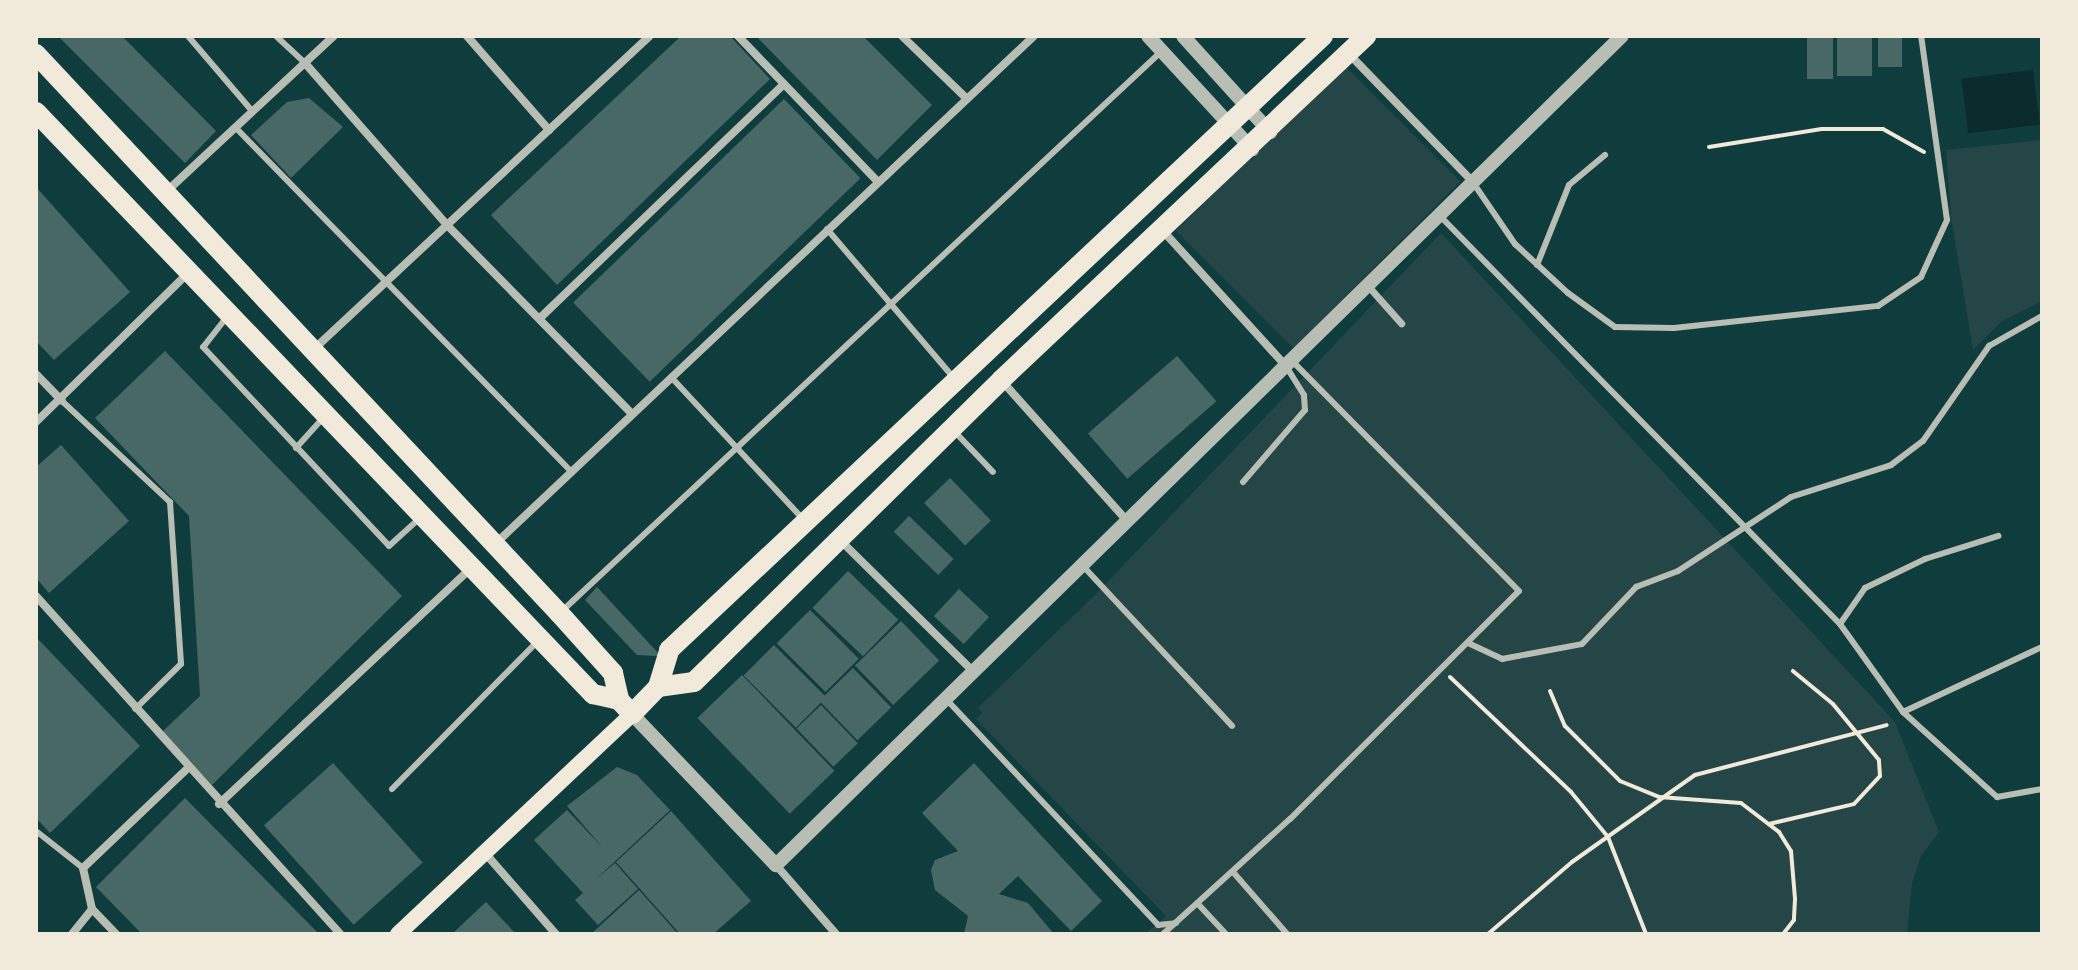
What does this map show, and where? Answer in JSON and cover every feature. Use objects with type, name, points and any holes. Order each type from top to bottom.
[{"type":"main road","points":[[658,687],[669,650],[1323,36]]},
{"type":"main road","points":[[398,934],[485,852],[625,707],[658,687],[694,682],[841,541],[1001,380],[1164,232],[1366,36]]},
{"type":"main road","points":[[36,54],[559,613],[613,673],[625,707]]},
{"type":"main road","points":[[36,112],[593,694],[625,707]]},
{"type":"street","points":[[164,194],[334,36]]},
{"type":"street","points":[[467,36],[549,130]]},
{"type":"street","points":[[312,351],[650,36]]},
{"type":"street","points":[[738,36],[877,181]]},
{"type":"street","points":[[902,36],[965,97]]},
{"type":"street","points":[[494,545],[965,97],[1034,36]]},
{"type":"street","points":[[1148,36],[1252,149]]},
{"type":"street","points":[[1183,36],[1270,132]]},
{"type":"street","points":[[776,865],[1622,36]]},
{"type":"street","points":[[1348,53],[1472,181]]},
{"type":"street","points":[[304,62],[447,225],[632,414]]},
{"type":"street","points":[[540,318],[784,84]]},
{"type":"street","points":[[1164,232],[1288,362]]},
{"type":"street","points":[[36,422],[62,401],[188,272]]},
{"type":"street","points":[[1367,284],[1401,323]]},
{"type":"street","points":[[36,374],[62,401]]},
{"type":"street","points":[[1001,380],[1127,521]]},
{"type":"street","points":[[841,541],[974,672]]},
{"type":"street","points":[[219,804],[471,569]]},
{"type":"street","points":[[36,596],[187,769],[340,934]]},
{"type":"street","points":[[625,707],[776,865],[836,934]]},
{"type":"street","points":[[116,934],[92,909],[83,868],[187,769]]},
{"type":"street","points":[[485,852],[556,934]]},
{"type":"street","points":[[72,934],[92,909]]},
{"type":"lane","points":[[188,36],[252,111]]},
{"type":"lane","points":[[276,36],[304,62]]},
{"type":"lane","points":[[1472,181],[1491,215],[1537,265],[1615,327],[1674,328],[1878,306],[1921,277],[1947,220],[1921,36]]},
{"type":"lane","points":[[559,613],[1162,50]]},
{"type":"lane","points":[[235,127],[571,471]]},
{"type":"lane","points":[[1537,265],[1569,185],[1605,155]]},
{"type":"lane","points":[[1438,214],[1840,624],[1903,712],[1997,797],[2042,789]]},
{"type":"lane","points":[[827,229],[956,381]]},
{"type":"lane","points":[[228,315],[203,347],[389,546],[421,517]]},
{"type":"lane","points":[[1468,643],[1502,659],[1582,644],[1636,587],[1678,571],[1791,497],[1891,465],[1923,441],[1989,346],[2042,316]]},
{"type":"lane","points":[[1243,482],[1305,410],[1304,395],[1288,362]]},
{"type":"lane","points":[[1163,934],[1233,872],[1519,591],[1288,362]]},
{"type":"lane","points":[[671,377],[806,523]]},
{"type":"lane","points":[[62,401],[170,502],[181,664],[135,709]]},
{"type":"lane","points":[[296,448],[325,416]]},
{"type":"lane","points":[[952,430],[993,472]]},
{"type":"lane","points":[[1840,624],[1865,588],[1925,559],[1998,536]]},
{"type":"lane","points":[[1082,565],[1232,726]]},
{"type":"lane","points":[[392,789],[541,639]]},
{"type":"lane","points":[[1903,712],[2042,647]]},
{"type":"lane","points":[[946,699],[1158,925],[1176,923]]},
{"type":"lane","points":[[36,831],[83,868]]},
{"type":"lane","points":[[1233,872],[1287,934]]},
{"type":"lane","points":[[1198,904],[1226,934]]},
{"type":"path","points":[[1709,147],[1822,129],[1883,129],[1940,161]]},
{"type":"path","points":[[1441,669],[1571,792],[1608,837],[1646,934]]},
{"type":"path","points":[[1769,824],[1854,804],[1871,792],[1880,776],[1879,760],[1819,688],[1793,671]]},
{"type":"path","points":[[1550,691],[1565,726],[1599,765],[1620,781],[1659,797],[1741,803],[1769,824],[1791,851],[1794,920],[1783,934]]},
{"type":"path","points":[[1488,934],[1659,797],[1695,775],[1854,731],[1887,725]]},
{"type":"shaded area","points":[[1343,64],[1460,181],[1294,348],[1176,231]]},
{"type":"shaded area","points":[[2033,70],[2040,125],[1968,133],[1962,79]]},
{"type":"shaded area","points":[[2042,140],[2042,301],[2002,321],[1973,350],[1951,217],[1946,150]]},
{"type":"shaded area","points":[[1441,233],[1895,722],[1939,832],[1921,856],[1912,883],[1907,934],[1145,934],[1166,916],[976,719],[982,713],[978,708],[1098,592]]},
{"type":"building","points":[[58,36],[122,36],[216,131],[185,163]]},
{"type":"building","points":[[681,36],[730,36],[770,79],[557,285],[491,215]]},
{"type":"building","points":[[756,36],[863,36],[932,105],[877,160]]},
{"type":"building","points":[[1807,36],[1833,36],[1833,79],[1807,79]]},
{"type":"building","points":[[1837,36],[1872,36],[1872,76],[1837,76]]},
{"type":"building","points":[[1878,36],[1902,36],[1902,67],[1878,67]]},
{"type":"building","points":[[309,98],[343,127],[291,178],[251,135],[287,102]]},
{"type":"building","points":[[784,99],[860,178],[650,382],[573,303]]},
{"type":"building","points":[[36,187],[130,292],[54,360],[36,341]]},
{"type":"building","points":[[165,351],[402,596],[212,785],[162,732],[200,696],[189,516],[95,418]]},
{"type":"building","points":[[1177,356],[1216,401],[1127,479],[1088,433]]},
{"type":"building","points":[[61,445],[129,521],[49,593],[36,578],[36,467]]},
{"type":"building","points":[[950,478],[991,520],[965,545],[924,503]]},
{"type":"building","points":[[909,516],[954,559],[938,575],[894,532]]},
{"type":"building","points":[[848,571],[898,620],[863,656],[813,608]]},
{"type":"building","points":[[597,587],[658,656],[637,655],[585,600]]},
{"type":"building","points":[[959,589],[989,617],[964,644],[934,616]]},
{"type":"building","points":[[810,610],[859,659],[826,692],[777,643]]},
{"type":"building","points":[[901,621],[939,661],[893,705],[855,665]]},
{"type":"building","points":[[36,637],[140,746],[50,833],[36,818]]},
{"type":"building","points":[[774,645],[826,697],[796,728],[744,675]]},
{"type":"building","points":[[853,668],[891,708],[857,740],[819,701]]},
{"type":"building","points":[[742,675],[834,771],[790,814],[697,718]]},
{"type":"building","points":[[821,705],[858,743],[833,767],[797,729]]},
{"type":"building","points":[[333,763],[423,863],[354,925],[264,825]]},
{"type":"building","points":[[974,763],[1102,901],[1071,931],[1018,876],[999,894],[1028,903],[1054,934],[964,934],[968,916],[935,890],[931,870],[935,860],[958,851],[922,813]]},
{"type":"building","points":[[617,767],[637,775],[670,810],[595,880],[615,863],[638,889],[598,925],[575,900],[583,893],[534,840],[567,810],[603,848],[567,806]]},
{"type":"building","points":[[185,798],[317,932],[315,934],[142,934],[96,887]]},
{"type":"building","points":[[671,811],[751,901],[713,934],[680,934],[616,862]]},
{"type":"building","points":[[639,890],[678,934],[591,934]]},
{"type":"building","points":[[486,902],[516,934],[452,934]]}]
